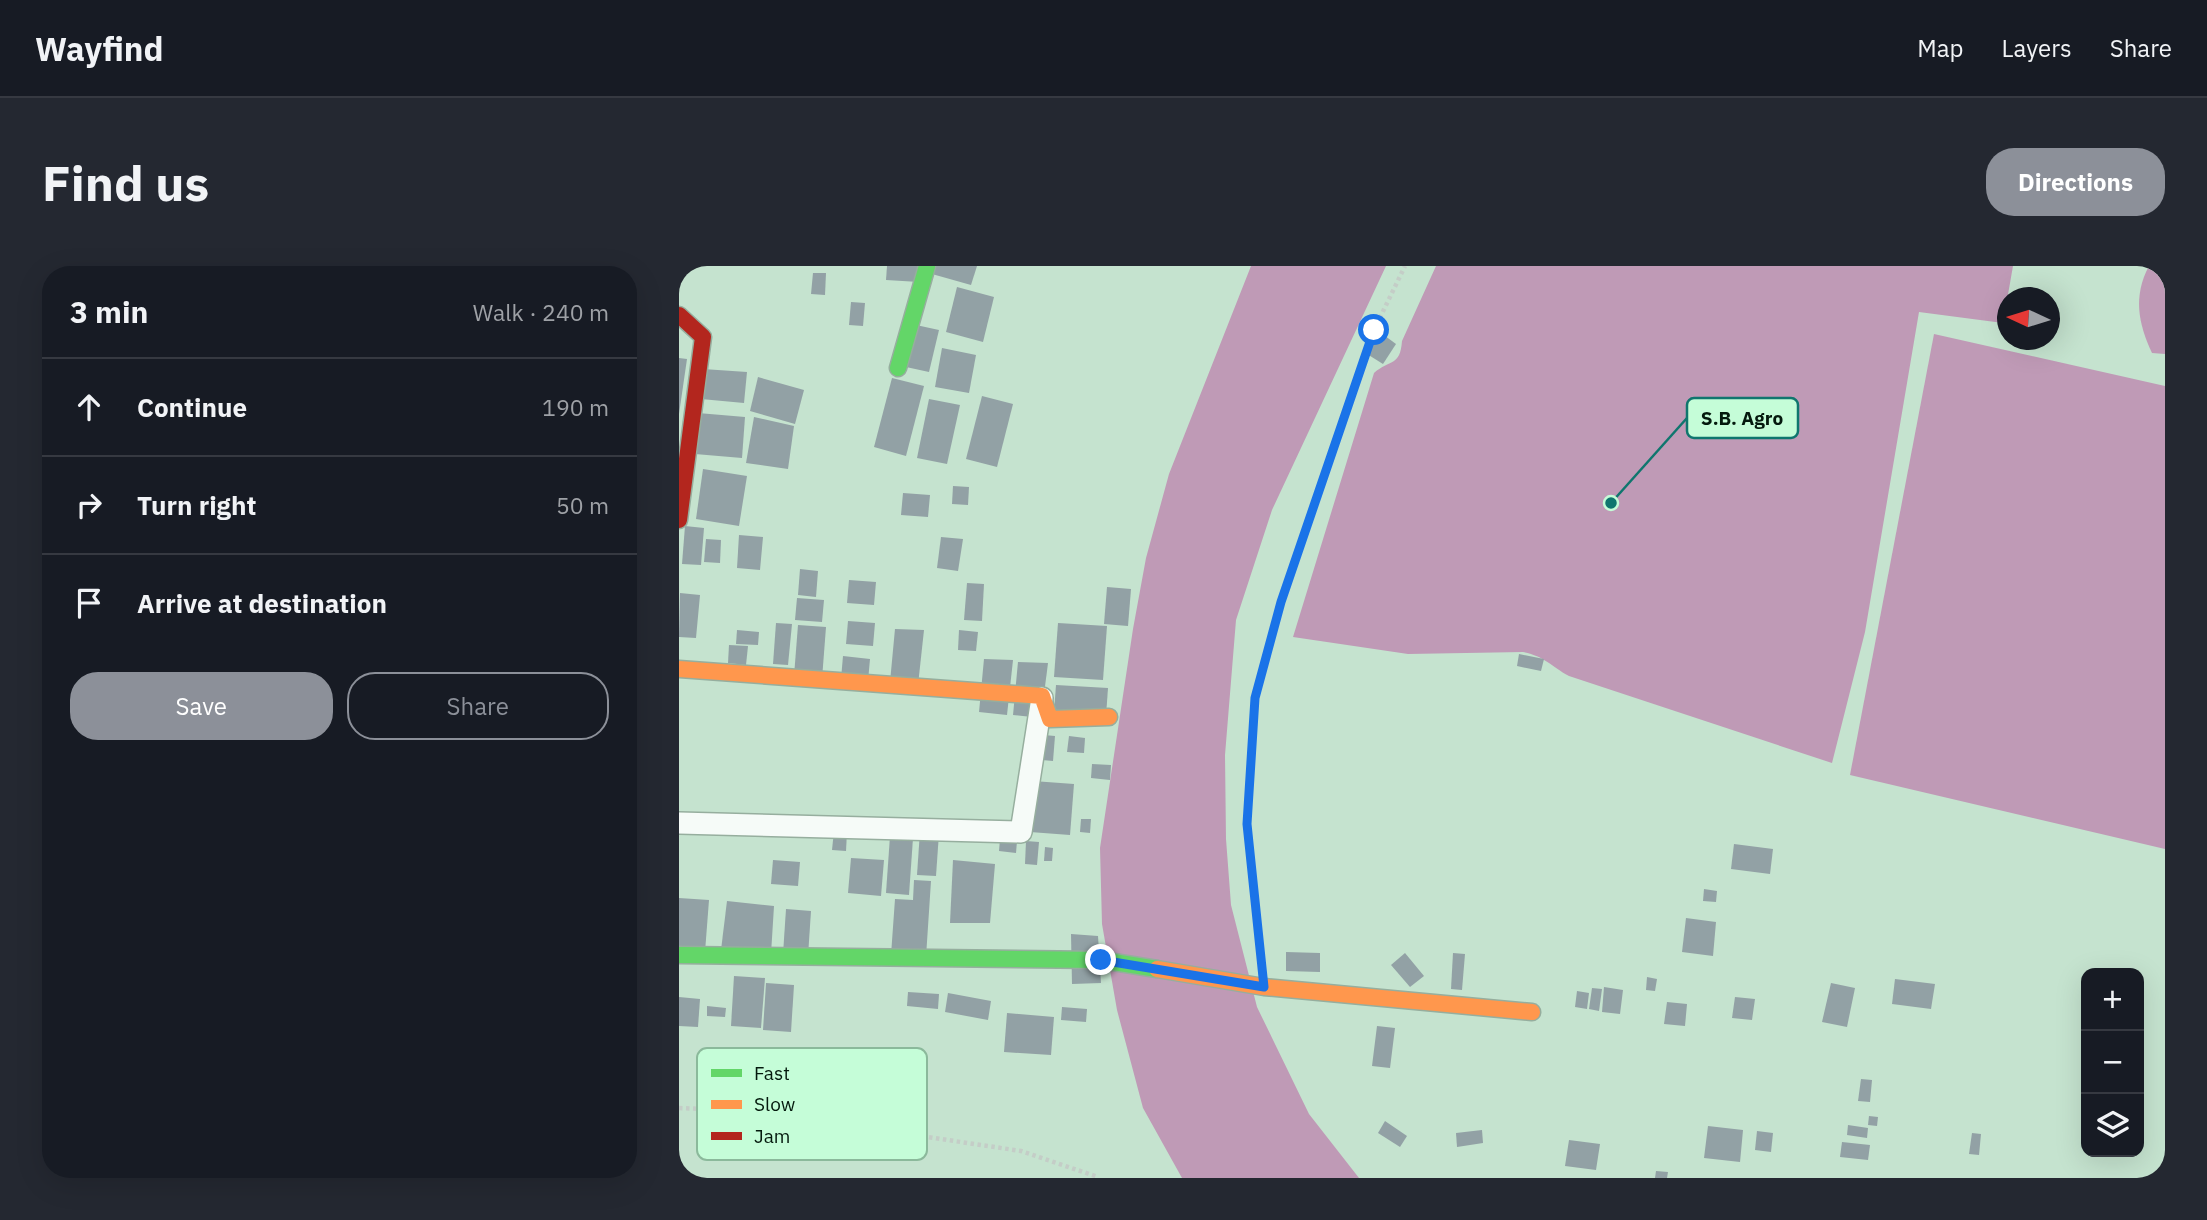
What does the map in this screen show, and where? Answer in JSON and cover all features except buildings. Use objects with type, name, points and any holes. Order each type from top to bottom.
[{"type":"street","points":[[898,368],[927,266]]},
{"type":"street","points":[[679,316],[703,337],[679,520]]},
{"type":"street","points":[[679,669],[1042,696]]},
{"type":"street","points":[[1042,696],[1050,719],[1109,717]]},
{"type":"street","points":[[679,823],[1021,832],[1042,696]]},
{"type":"street","points":[[679,955],[1101,960],[1264,987],[1532,1012]]},
{"type":"path","points":[[1264,987],[1247,824],[1255,698],[1281,602],[1369,343],[1405,266]]},
{"type":"path","points":[[679,1108],[697,1109]]},
{"type":"path","points":[[927,1137],[1021,1151],[1098,1177]]},
{"type":"shaded area","points":[[1251,266],[1386,266],[1272,510],[1236,620],[1225,755],[1226,839],[1231,905],[1257,1007],[1309,1114],[1359,1178],[1182,1178],[1143,1108],[1117,1010],[1102,924],[1100,848],[1146,558],[1169,474]]},
{"type":"shaded area","points":[[1436,266],[2013,266],[2009,287],[1997,287],[1997,322],[1919,312],[1865,632],[1832,763],[1569,676],[1542,659],[1523,652],[1408,654],[1293,637],[1374,373],[1396,359]]},
{"type":"shaded area","points":[[2149,266],[2165,266],[2165,354],[2152,353],[2143,331],[2139,309],[2141,288]]},
{"type":"shaded area","points":[[1934,334],[2165,386],[2165,849],[1850,775]]},
{"type":"traffic: fast","points":[[898,368],[927,266]]},
{"type":"traffic: fast","points":[[679,955],[1101,960],[1157,969]]},
{"type":"traffic: slow","points":[[679,669],[1042,696],[1050,719],[1109,717]]},
{"type":"traffic: slow","points":[[1157,969],[1264,987],[1532,1012]]},
{"type":"traffic: jam","points":[[679,315],[703,337],[679,520]]},
{"type":"place","name":"S.B. Agro","points":[[1611,503]]},
{"type":"route","points":[[1101,960],[1264,987],[1247,824],[1255,698],[1281,602],[1374,330]]}]
